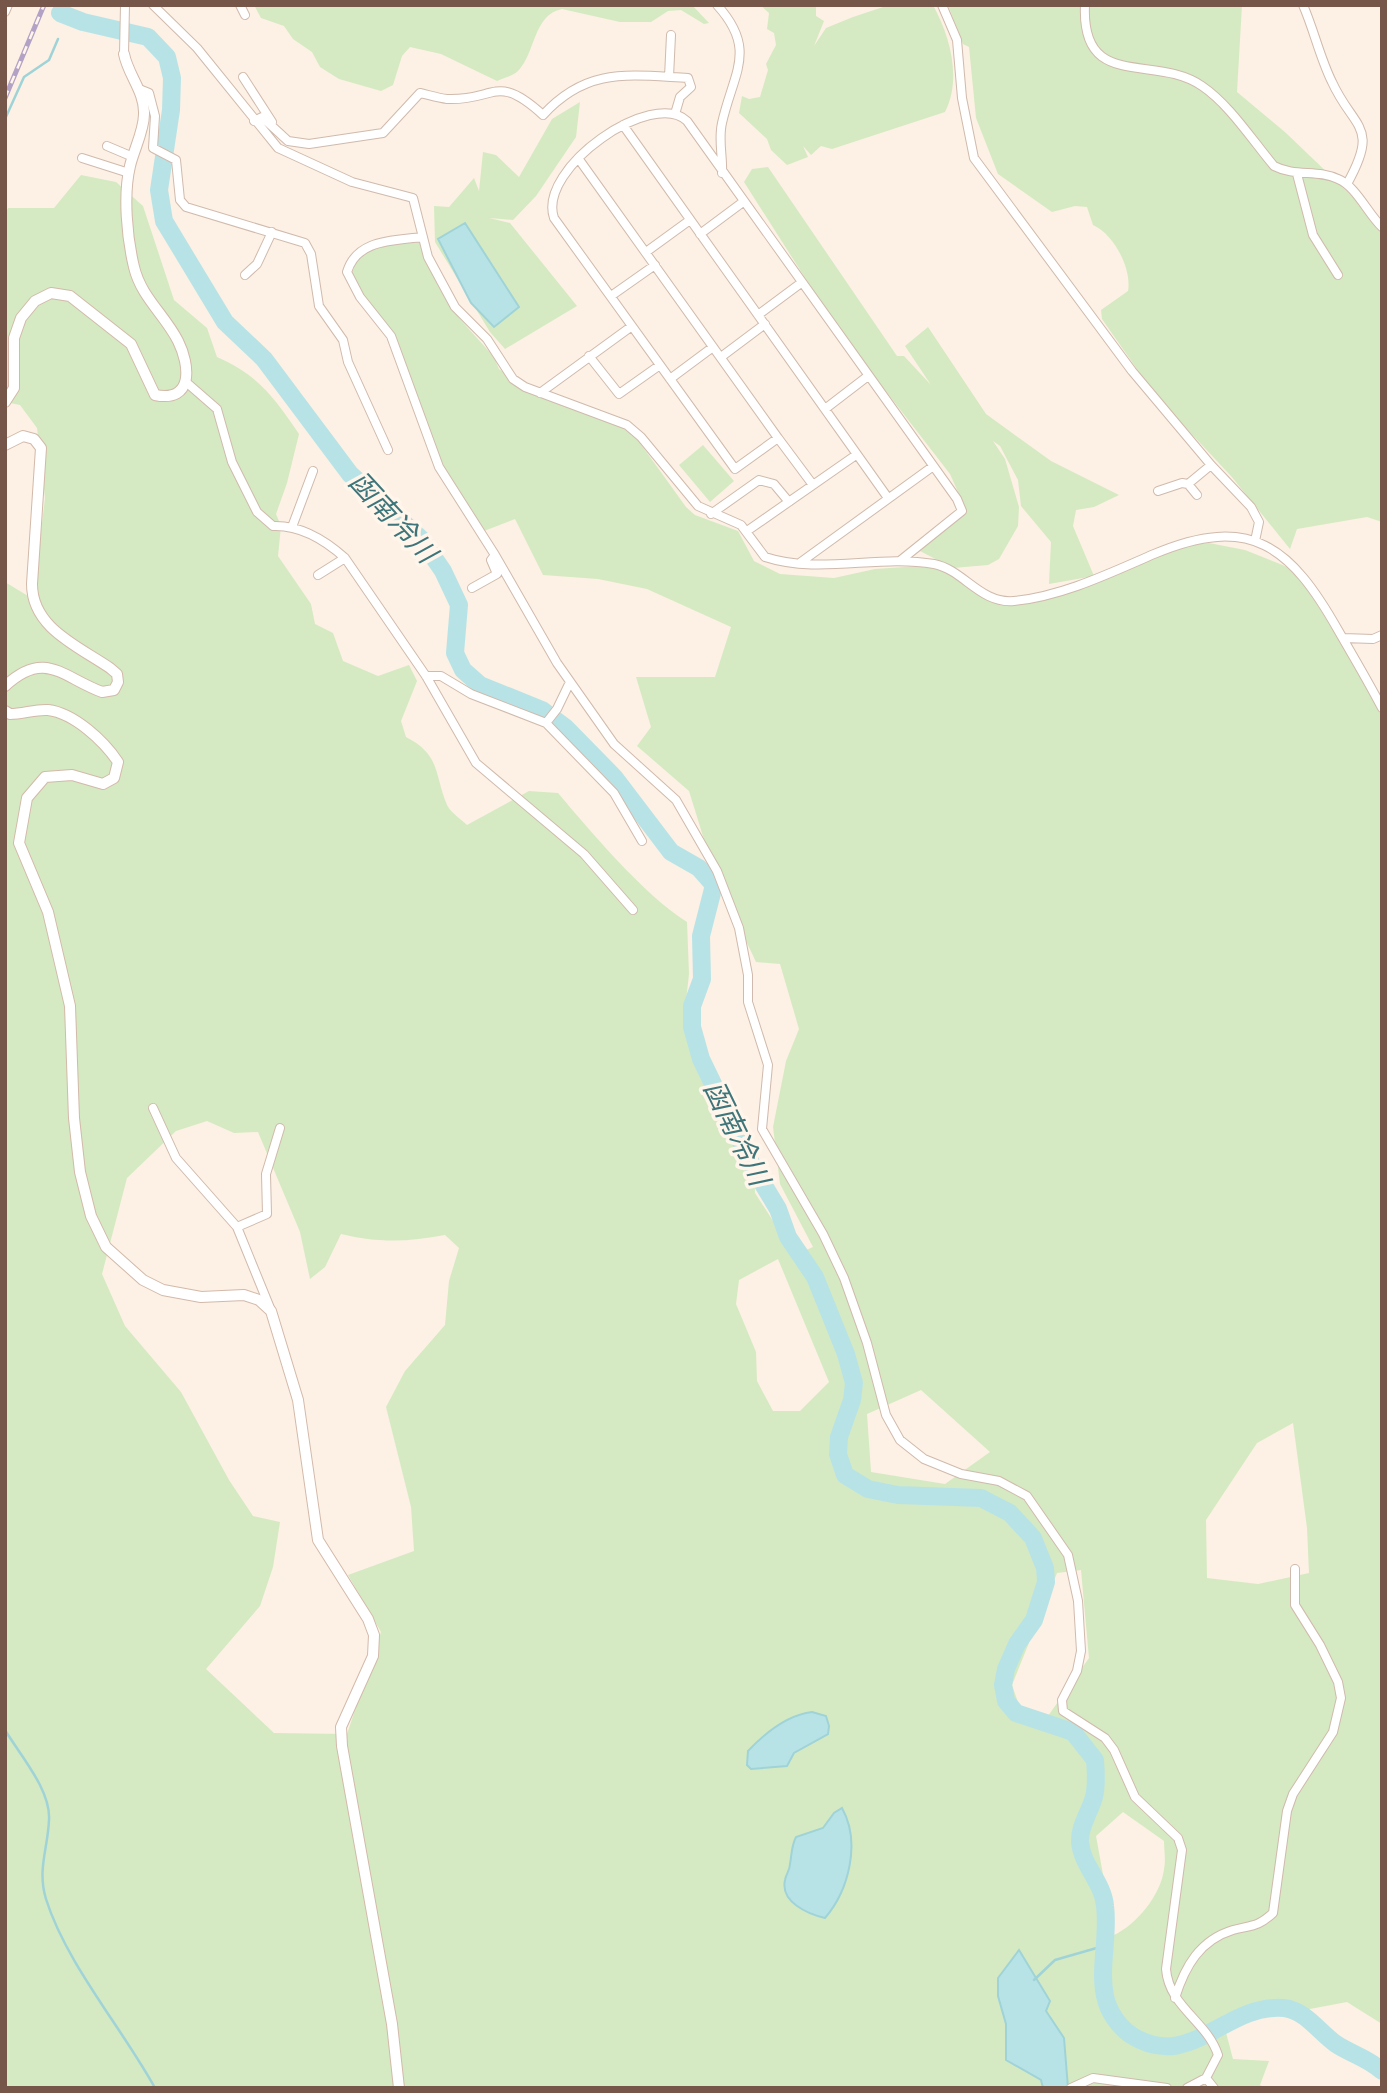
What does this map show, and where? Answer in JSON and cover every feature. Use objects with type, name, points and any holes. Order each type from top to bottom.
[{"type":"street","points":[[5,12],[8,5]]},
{"type":"street","points":[[5,402],[14,388],[14,338],[21,318],[35,301],[51,293],[70,296],[131,344],[155,395],[176,395],[186,382],[186,363],[178,340],[144,292],[134,268],[129,173],[145,114],[139,89],[124,54],[125,5]]},
{"type":"street","points":[[153,5],[197,48],[278,148],[301,162],[352,182],[413,198],[428,257],[455,307],[487,339],[513,379],[540,393],[627,425],[641,437],[698,506],[711,514],[732,519],[747,531],[765,557],[831,565],[901,560],[938,565],[989,598],[1014,601],[1081,585],[1156,553],[1207,537],[1255,541],[1271,548],[1309,581],[1382,708]]},
{"type":"street","points":[[240,5],[245,15]]},
{"type":"street","points":[[717,5],[732,22],[739,38],[741,58],[722,124],[722,173]]},
{"type":"street","points":[[942,5],[957,40],[962,98],[974,158],[1135,375],[1256,514],[1259,522],[1255,541]]},
{"type":"street","points":[[1085,5],[1084,28],[1091,46],[1110,64],[1186,77],[1203,86],[1274,166],[1297,174],[1337,178],[1347,184],[1382,227]]},
{"type":"street","points":[[1303,5],[1331,81],[1360,125],[1362,152],[1347,184]]},
{"type":"street","points":[[669,77],[671,35]]},
{"type":"street","points":[[254,121],[262,117],[288,141],[309,144],[383,133],[420,93],[448,99],[496,90],[522,96],[543,115],[568,93],[605,76],[688,78],[691,87],[680,97],[676,114]]},
{"type":"street","points":[[243,77],[282,136]]},
{"type":"street","points":[[139,89],[149,93],[154,101],[153,148],[176,160],[180,200],[186,206],[305,243],[311,254],[319,306],[343,340],[348,362],[388,450]]},
{"type":"street","points":[[778,438],[734,468],[554,218],[550,206],[552,197],[566,172],[601,138],[623,125],[644,118],[676,114],[687,121],[957,499],[962,511],[901,560]]},
{"type":"street","points":[[623,125],[888,498]]},
{"type":"street","points":[[107,146],[133,157]]},
{"type":"street","points":[[82,158],[129,173]]},
{"type":"street","points":[[578,158],[813,485]]},
{"type":"street","points":[[1297,174],[1313,235],[1338,275]]},
{"type":"street","points":[[700,234],[743,202]]},
{"type":"street","points":[[646,252],[690,220]]},
{"type":"street","points":[[245,275],[257,264],[272,232]]},
{"type":"street","points":[[422,237],[368,246],[358,252],[347,272],[360,297],[391,336],[439,467],[570,682],[614,744],[676,800],[717,871],[739,928],[748,975],[748,1002],[768,1065],[762,1129],[823,1234],[844,1278],[867,1343],[886,1415],[900,1440],[924,1459],[961,1474],[999,1481],[1027,1496],[1068,1555],[1078,1601],[1081,1651],[1077,1671],[1062,1700],[1063,1711],[1105,1738],[1114,1750],[1135,1797],[1178,1838],[1182,1850],[1166,1969],[1167,1984],[1175,1998],[1212,2041],[1218,2055],[1206,2078],[1187,2088]]},
{"type":"street","points":[[611,296],[655,265]]},
{"type":"street","points":[[758,315],[801,283]]},
{"type":"street","points":[[721,357],[765,324]]},
{"type":"street","points":[[540,393],[632,326]]},
{"type":"street","points":[[670,379],[713,347]]},
{"type":"street","points":[[589,356],[619,394],[660,365]]},
{"type":"street","points":[[825,409],[868,376]]},
{"type":"street","points":[[186,382],[218,409],[232,463],[257,512],[273,526],[292,527],[331,545],[345,558],[426,676],[476,763],[584,854],[633,910]]},
{"type":"street","points":[[5,445],[23,436],[34,439],[41,448],[32,584],[35,606],[47,625],[110,668],[117,674],[118,682],[114,690],[102,692],[62,671],[41,666],[23,673],[5,686]]},
{"type":"street","points":[[747,531],[856,455]]},
{"type":"street","points":[[1188,484],[1211,465]]},
{"type":"street","points":[[801,562],[932,467]]},
{"type":"street","points":[[292,527],[313,471]]},
{"type":"street","points":[[711,514],[759,480],[774,484],[789,502]]},
{"type":"street","points":[[1158,491],[1182,483],[1188,484],[1197,495]]},
{"type":"street","points":[[472,588],[497,574],[491,560],[495,555]]},
{"type":"street","points":[[318,575],[345,558]]},
{"type":"street","points":[[1343,638],[1373,639],[1382,635]]},
{"type":"street","points":[[426,676],[441,676],[471,694],[546,723],[614,793],[642,841]]},
{"type":"street","points":[[546,723],[557,709],[570,682]]},
{"type":"street","points":[[5,711],[10,714],[39,710],[62,713],[103,743],[118,762],[114,778],[103,785],[72,775],[45,777],[27,798],[19,828],[22,854],[48,912],[71,1006],[72,1079],[79,1159],[97,1233],[128,1269],[163,1290],[201,1297],[244,1295],[259,1300],[271,1311]]},
{"type":"street","points":[[153,1108],[176,1158],[237,1227],[271,1311],[298,1400],[318,1540],[368,1619],[374,1635],[373,1656],[341,1727],[342,1746],[392,2024],[399,2088]]},
{"type":"street","points":[[237,1227],[267,1214],[267,1174],[280,1128]]},
{"type":"street","points":[[1175,1998],[1182,1974],[1199,1950],[1220,1934],[1260,1925],[1273,1913],[1287,1811],[1293,1794],[1336,1722],[1341,1698],[1338,1682],[1314,1633],[1295,1605],[1295,1569]]},
{"type":"street","points":[[1071,2088],[1093,2078],[1167,2088]]},
{"type":"street","points":[[1206,2078],[1214,2088]]},
{"type":"green space","points":[[254,5],[692,5],[709,23],[704,24],[681,10],[668,11],[651,22],[620,22],[562,9],[545,19],[524,63],[511,76],[497,81],[441,54],[410,47],[402,56],[393,85],[381,91],[339,79],[320,67],[312,52],[293,39],[284,26],[261,18]]},
{"type":"green space","points":[[760,5],[816,5],[816,16],[824,21],[814,46],[826,28],[853,17],[889,5],[933,5],[952,58],[953,86],[945,112],[832,149],[821,146],[811,155],[803,146],[808,157],[787,165],[771,150],[767,139],[739,113],[742,96],[749,99],[760,97],[768,70],[766,64],[776,45],[774,33],[767,29],[769,13]]},
{"type":"green space","points":[[948,5],[1242,5],[1237,92],[1286,133],[1382,225],[1382,522],[1367,517],[1297,529],[1290,549],[1231,476],[1155,395],[1102,319],[1101,310],[1128,291],[1129,282],[1120,253],[1108,236],[1093,225],[1087,207],[1075,206],[1052,212],[998,174],[976,118],[969,47],[963,44]]},
{"type":"green space","points":[[580,102],[576,137],[536,196],[513,220],[489,218],[510,223],[577,306],[505,349],[490,332],[435,242],[434,206],[449,207],[474,178],[479,191],[483,152],[496,155],[519,177],[552,119]]},
{"type":"green space","points":[[768,167],[897,356],[904,356],[931,385],[905,346],[928,327],[986,414],[1051,461],[1119,495],[1094,507],[1076,510],[1073,526],[1094,576],[1049,584],[1051,542],[1021,506],[1018,480],[1000,446],[993,441],[1005,459],[1019,507],[1018,526],[999,559],[988,565],[953,568],[918,550],[966,510],[950,474],[837,328],[744,182],[752,169]]},
{"type":"green space","points":[[81,175],[116,182],[143,206],[174,300],[207,328],[217,357],[244,371],[264,388],[299,434],[276,514],[281,526],[278,556],[311,604],[315,624],[333,633],[343,661],[378,676],[409,665],[417,681],[401,721],[406,737],[431,758],[451,811],[467,825],[529,791],[558,793],[636,880],[687,922],[689,974],[684,1019],[699,1075],[744,1116],[753,1141],[755,1193],[795,1255],[813,1247],[780,1184],[773,1127],[786,1061],[799,1029],[780,964],[756,962],[715,875],[689,791],[637,746],[651,727],[636,677],[715,677],[731,627],[647,589],[598,579],[543,575],[515,519],[484,531],[445,469],[387,329],[360,290],[350,267],[368,246],[423,242],[459,318],[494,357],[499,369],[523,386],[627,425],[686,507],[695,515],[738,531],[754,561],[780,574],[834,578],[875,569],[934,565],[1005,604],[1100,577],[1168,548],[1209,543],[1245,550],[1295,570],[1374,693],[1382,692],[1382,2024],[1347,2002],[1224,2025],[1233,2059],[1269,2061],[1260,2085],[1265,2088],[1068,2088],[1064,2038],[1046,2011],[998,1996],[1006,2024],[1006,2060],[1041,2080],[1043,2088],[5,2088],[5,582],[33,599],[45,498],[37,428],[20,405],[5,402],[5,214],[8,208],[54,208]],"holes":[[[207,1121],[234,1133],[258,1132],[300,1232],[310,1279],[325,1267],[341,1234],[393,1240],[445,1235],[459,1248],[449,1281],[445,1325],[405,1371],[386,1407],[411,1507],[414,1551],[348,1575],[381,1632],[347,1734],[274,1733],[206,1669],[260,1606],[273,1567],[280,1522],[253,1516],[229,1480],[181,1392],[125,1326],[102,1274],[127,1178],[176,1131]],[[778,1259],[829,1382],[800,1411],[773,1411],[757,1381],[756,1352],[736,1304],[739,1280]],[[921,1390],[990,1452],[945,1484],[871,1472],[867,1414]],[[1293,1423],[1307,1528],[1309,1573],[1258,1584],[1207,1578],[1206,1520],[1257,1443]],[[1081,1570],[1089,1658],[1048,1716],[1019,1705],[1012,1685],[1057,1573]],[[1123,1812],[1164,1841],[1165,1862],[1162,1879],[1153,1899],[1139,1917],[1114,1935],[1096,1836]]]},
{"type":"green space","points":[[703,445],[734,481],[710,502],[679,465]]},
{"type":"water","points":[[465,223],[519,307],[494,327],[471,303],[438,239]]},
{"type":"water","points":[[812,1712],[826,1716],[828,1734],[794,1753],[787,1766],[751,1769],[747,1765],[748,1751],[769,1732],[785,1721]]},
{"type":"water","points":[[842,1808],[851,1836],[850,1865],[840,1894],[825,1918],[804,1910],[791,1901],[785,1888],[785,1880],[796,1837],[823,1828],[834,1813]]},
{"type":"water","points":[[1019,1950],[1050,2001],[1046,2011],[1064,2038],[1068,2088],[1043,2088],[1041,2080],[1006,2060],[1006,2024],[998,1996],[998,1978]]},
{"type":"waterway","name":"函南冷川","points":[[60,13],[83,22],[148,37],[167,57],[172,78],[171,110],[159,190],[164,221],[225,322],[264,359],[350,474],[421,539],[443,571],[459,605],[455,653],[463,670],[480,685],[542,710],[566,728],[614,777],[671,852],[699,868],[714,885],[701,936],[702,979],[692,1006],[692,1027],[701,1059],[754,1169],[778,1209],[788,1237],[815,1277],[846,1354],[854,1383],[852,1400],[839,1437],[838,1454],[845,1475],[868,1489],[898,1495],[981,1498],[1010,1513],[1033,1538],[1045,1568],[1046,1582],[1034,1620],[1017,1644],[1006,1669],[1003,1685],[1006,1701],[1016,1713],[1073,1732],[1095,1760],[1095,1792],[1081,1830],[1080,1842],[1084,1859],[1103,1897],[1106,1917],[1103,1985],[1106,2002],[1114,2018],[1131,2035],[1152,2045],[1172,2046],[1190,2042],[1244,2015],[1263,2009],[1284,2008],[1299,2013],[1336,2044],[1382,2071]]},
{"type":"waterway","name":"函南冷川","points":[[65,21],[67,17]]},
{"type":"waterway","points":[[5,119],[24,77],[49,60],[58,39]]},
{"type":"waterway","points":[[5,1730],[45,1797],[49,1820],[43,1878],[46,1899],[55,1923],[81,1971],[155,2088]]},
{"type":"waterway","points":[[1034,1980],[1055,1960],[1107,1945]]},
{"type":"railway","points":[[5,98],[44,5]]}]
